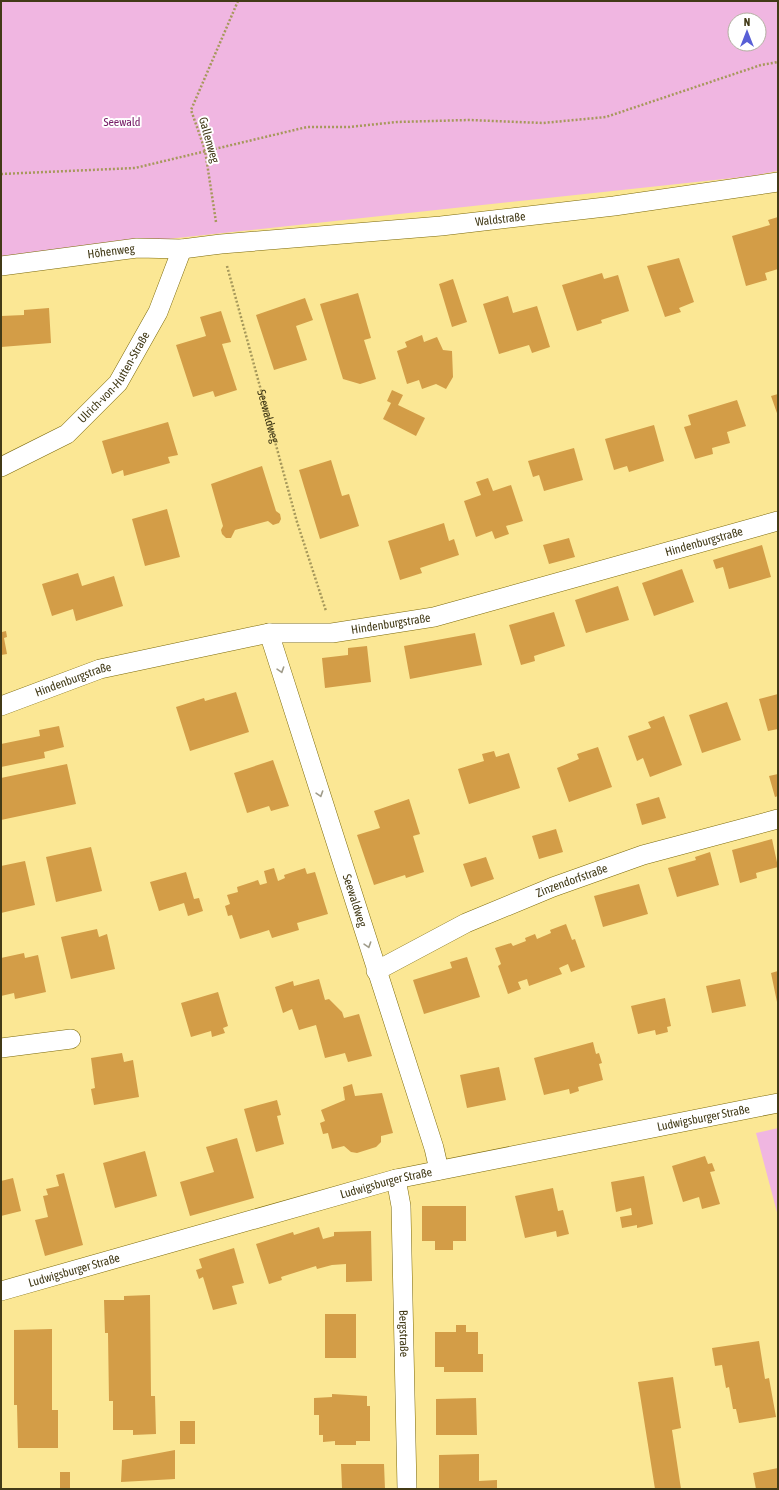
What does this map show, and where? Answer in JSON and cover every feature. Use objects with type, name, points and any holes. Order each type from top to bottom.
[{"type":"street","name":"Waldstraße","points":[[221,244],[441,226],[614,206],[778,182]]},
{"type":"street","name":"Höhenweg","points":[[1,266],[137,248],[182,249],[221,244]]},
{"type":"street","name":"Ulrich-von-Hutten-Straße","points":[[1,466],[67,434],[118,383],[158,312],[182,249]]},
{"type":"street","name":"Hindenburgstraße","points":[[1,706],[100,670],[269,633],[332,632],[434,616],[778,521]]},
{"type":"street","name":"Seewaldweg","points":[[269,633],[376,971],[434,1148],[439,1170]]},
{"type":"street","name":"Zinzendorfstraße","points":[[376,971],[466,923],[553,887],[643,855],[778,819]]},
{"type":"street","points":[[1,1048],[71,1039]]},
{"type":"street","name":"Ludwigsburger Straße","points":[[1,1291],[396,1179],[778,1102]]},
{"type":"street","name":"Bergstraße","points":[[396,1179],[401,1206],[407,1489]]},
{"type":"path","name":"Gallenweg","points":[[221,244],[205,150],[191,110],[238,1]]},
{"type":"path","points":[[1,174],[135,168],[205,150],[307,127],[349,127],[397,122],[469,120],[542,124],[606,117],[761,65],[778,62]]},
{"type":"path","name":"Seewaldweg","points":[[221,244],[297,522],[318,588]]},
{"type":"green space","name":"Seewald","points":[[1,1],[778,1],[778,171],[752,176],[1,257]]},
{"type":"green space","points":[[778,1128],[778,1216],[756,1133]]},
{"type":"building","points":[[778,217],[778,269],[765,273],[767,280],[746,286],[732,236],[770,225],[768,220]]},
{"type":"building","points":[[679,258],[694,302],[679,308],[681,312],[665,317],[647,266]]},
{"type":"building","points":[[602,273],[604,279],[618,275],[629,311],[601,320],[602,323],[577,331],[562,285]]},
{"type":"building","points":[[453,279],[467,322],[452,327],[439,284]]},
{"type":"building","points":[[358,293],[371,338],[364,340],[376,379],[360,384],[343,379],[320,304]]},
{"type":"building","points":[[508,296],[513,313],[537,306],[550,347],[532,353],[529,345],[499,354],[483,304]]},
{"type":"building","points":[[305,298],[313,320],[296,326],[307,360],[274,370],[256,315]]},
{"type":"building","points":[[49,308],[51,343],[1,347],[1,316],[24,315],[24,310]]},
{"type":"building","points":[[221,311],[231,342],[222,344],[237,390],[215,397],[213,391],[193,397],[176,345],[206,336],[200,317]]},
{"type":"building","points":[[422,335],[424,342],[437,337],[443,350],[452,351],[453,377],[446,389],[436,384],[422,389],[419,380],[407,384],[397,351],[407,347],[405,342]]},
{"type":"building","points":[[392,390],[403,395],[398,405],[425,418],[416,436],[383,419],[391,403],[387,401]]},
{"type":"building","points":[[778,394],[778,416],[771,396]]},
{"type":"building","points":[[737,400],[746,426],[727,432],[730,443],[712,448],[713,454],[695,459],[684,427],[691,425],[688,415]]},
{"type":"building","points":[[168,422],[178,455],[168,457],[170,463],[124,476],[123,470],[112,474],[102,441]]},
{"type":"building","points":[[654,425],[664,461],[629,472],[627,466],[614,470],[605,439]]},
{"type":"building","points":[[574,448],[583,480],[544,491],[539,475],[533,477],[528,461]]},
{"type":"building","points":[[331,460],[342,496],[349,494],[359,526],[320,539],[299,470]]},
{"type":"building","points":[[262,466],[276,511],[280,514],[281,519],[279,523],[273,525],[268,521],[235,530],[231,538],[226,538],[222,534],[221,530],[223,526],[211,484]]},
{"type":"building","points":[[488,478],[493,491],[511,485],[523,521],[506,526],[509,534],[495,539],[492,531],[476,537],[464,501],[481,495],[476,482]]},
{"type":"building","points":[[167,509],[180,557],[145,566],[132,519]]},
{"type":"building","points":[[444,523],[449,541],[454,539],[459,555],[420,568],[422,573],[400,580],[388,541]]},
{"type":"building","points":[[569,538],[575,557],[549,564],[543,545]]},
{"type":"building","points":[[762,545],[771,577],[729,589],[723,567],[716,569],[713,560]]},
{"type":"building","points":[[682,569],[694,602],[654,616],[642,583]]},
{"type":"building","points":[[78,573],[82,586],[114,576],[123,606],[76,621],[73,609],[52,616],[42,584]]},
{"type":"building","points":[[618,586],[629,620],[586,633],[575,600]]},
{"type":"building","points":[[554,612],[565,646],[534,656],[535,661],[521,665],[509,625]]},
{"type":"building","points":[[1,629],[2,632],[6,631],[7,637],[4,638],[7,654],[1,655]]},
{"type":"building","points":[[475,633],[482,665],[410,679],[404,646]]},
{"type":"building","points":[[367,646],[371,682],[325,688],[322,658],[348,655],[348,648]]},
{"type":"building","points":[[236,692],[249,732],[190,751],[176,707],[204,698],[205,701]]},
{"type":"building","points":[[778,694],[778,729],[768,731],[759,699]]},
{"type":"building","points":[[727,702],[741,740],[702,753],[689,715]]},
{"type":"building","points":[[664,716],[682,765],[650,777],[643,758],[637,761],[628,736],[651,728],[648,722]]},
{"type":"building","points":[[59,726],[64,747],[44,752],[45,758],[1,767],[1,744],[40,736],[39,730]]},
{"type":"building","points":[[598,747],[612,787],[569,802],[557,768],[579,759],[577,754]]},
{"type":"building","points":[[494,751],[496,757],[509,753],[520,788],[469,804],[458,769],[484,761],[482,754]]},
{"type":"building","points":[[273,760],[289,806],[271,811],[269,806],[247,813],[234,773]]},
{"type":"building","points":[[67,764],[76,804],[1,820],[1,778]]},
{"type":"building","points":[[778,774],[778,796],[775,797],[769,776]]},
{"type":"building","points":[[659,797],[666,818],[642,825],[636,804]]},
{"type":"building","points":[[409,799],[420,834],[413,836],[424,872],[406,878],[405,875],[374,885],[357,835],[380,828],[374,811]]},
{"type":"building","points":[[556,829],[563,852],[539,859],[532,836]]},
{"type":"building","points":[[772,839],[778,867],[756,873],[757,878],[740,883],[732,850]]},
{"type":"building","points":[[91,847],[102,891],[56,902],[46,857]]},
{"type":"building","points":[[710,852],[719,885],[677,897],[668,868],[696,860],[695,857]]},
{"type":"building","points":[[486,857],[494,879],[471,887],[463,864]]},
{"type":"building","points":[[25,861],[35,905],[1,913],[1,866]]},
{"type":"building","points":[[274,868],[278,881],[285,878],[284,875],[305,868],[307,874],[315,872],[328,914],[297,923],[299,930],[272,938],[269,930],[240,939],[232,915],[228,916],[225,906],[230,904],[227,895],[238,892],[237,887],[258,880],[260,885],[267,883],[264,871]]},
{"type":"building","points":[[186,872],[194,899],[199,898],[203,911],[188,916],[184,903],[159,911],[150,882]]},
{"type":"building","points":[[639,884],[648,914],[603,927],[594,896]]},
{"type":"building","points":[[566,924],[572,940],[575,939],[585,967],[571,972],[568,964],[559,968],[562,974],[529,986],[527,979],[518,982],[521,989],[508,994],[498,966],[501,964],[495,948],[511,943],[513,946],[526,941],[525,938],[535,934],[537,939],[551,933],[550,930]]},
{"type":"building","points":[[97,929],[99,937],[107,934],[115,969],[71,979],[61,937]]},
{"type":"building","points":[[24,953],[25,958],[38,955],[46,992],[15,999],[14,993],[1,996],[1,958]]},
{"type":"building","points":[[467,957],[480,997],[424,1014],[413,980],[452,968],[450,962]]},
{"type":"building","points":[[778,971],[778,1002],[777,1002],[771,973]]},
{"type":"building","points":[[319,979],[325,1000],[329,999],[342,1012],[344,1018],[359,1014],[372,1056],[348,1062],[345,1053],[325,1058],[316,1025],[299,1030],[292,1009],[283,1013],[275,987],[293,981],[294,986]]},
{"type":"building","points":[[740,979],[746,1006],[712,1013],[706,986]]},
{"type":"building","points":[[218,992],[228,1026],[223,1028],[225,1033],[212,1037],[211,1031],[191,1037],[181,1003]]},
{"type":"building","points":[[665,998],[671,1026],[667,1027],[668,1032],[656,1035],[655,1030],[638,1034],[631,1006]]},
{"type":"building","points":[[593,1042],[596,1054],[599,1053],[602,1063],[599,1064],[603,1080],[578,1087],[579,1091],[570,1094],[569,1089],[544,1095],[534,1058]]},
{"type":"building","points":[[122,1053],[124,1062],[133,1060],[139,1097],[94,1105],[91,1089],[95,1088],[91,1058]]},
{"type":"building","points":[[499,1067],[506,1100],[467,1108],[460,1075]]},
{"type":"building","points":[[352,1084],[355,1096],[382,1093],[393,1133],[381,1136],[381,1142],[376,1147],[357,1153],[351,1152],[344,1146],[332,1149],[328,1133],[323,1134],[320,1123],[325,1121],[321,1110],[345,1100],[343,1087]]},
{"type":"building","points":[[277,1100],[281,1115],[277,1116],[284,1144],[256,1152],[244,1109]]},
{"type":"building","points":[[237,1138],[254,1198],[190,1216],[180,1182],[214,1172],[206,1147]]},
{"type":"building","points":[[145,1151],[157,1196],[115,1208],[103,1163]]},
{"type":"building","points":[[705,1156],[708,1164],[712,1163],[715,1171],[710,1172],[720,1204],[702,1209],[699,1197],[683,1202],[672,1166]]},
{"type":"building","points":[[64,1173],[83,1245],[45,1256],[35,1220],[48,1217],[43,1196],[48,1195],[46,1189],[59,1186],[56,1175]]},
{"type":"building","points":[[644,1176],[653,1224],[637,1228],[637,1225],[622,1228],[620,1217],[632,1215],[631,1208],[616,1212],[611,1182]]},
{"type":"building","points":[[13,1178],[21,1211],[1,1216],[1,1181]]},
{"type":"building","points":[[553,1188],[558,1211],[563,1210],[569,1234],[557,1237],[556,1231],[525,1238],[515,1196]]},
{"type":"building","points":[[422,1206],[466,1206],[466,1241],[453,1241],[453,1250],[435,1250],[435,1241],[422,1241]]},
{"type":"building","points":[[319,1227],[323,1239],[334,1236],[334,1232],[371,1231],[372,1281],[346,1282],[346,1264],[332,1265],[317,1269],[316,1266],[281,1277],[282,1280],[269,1284],[256,1244],[293,1232],[294,1235]]},
{"type":"building","points":[[234,1248],[244,1283],[232,1286],[237,1304],[213,1310],[203,1277],[199,1279],[196,1270],[202,1268],[199,1259]]},
{"type":"building","points":[[150,1295],[151,1396],[155,1396],[156,1434],[133,1435],[133,1430],[113,1430],[113,1401],[109,1401],[108,1333],[105,1333],[104,1300],[124,1300],[124,1296]]},
{"type":"building","points":[[325,1314],[356,1314],[356,1358],[325,1358]]},
{"type":"building","points":[[456,1325],[466,1325],[466,1332],[478,1332],[478,1354],[483,1354],[483,1372],[444,1372],[444,1367],[435,1367],[435,1332],[456,1332]]},
{"type":"building","points":[[52,1329],[52,1410],[58,1410],[58,1448],[18,1448],[17,1405],[14,1405],[14,1330]]},
{"type":"building","points":[[759,1341],[765,1379],[769,1378],[776,1417],[739,1423],[736,1409],[733,1409],[729,1387],[726,1388],[722,1365],[715,1366],[712,1348]]},
{"type":"building","points":[[673,1377],[681,1428],[672,1430],[681,1489],[655,1489],[638,1382]]},
{"type":"building","points":[[332,1394],[367,1396],[367,1406],[370,1406],[370,1441],[356,1441],[356,1445],[335,1445],[335,1441],[323,1442],[323,1435],[319,1435],[319,1415],[314,1415],[314,1398],[332,1397]]},
{"type":"building","points":[[476,1398],[477,1435],[436,1435],[436,1399]]},
{"type":"building","points":[[180,1421],[195,1421],[195,1444],[180,1444]]},
{"type":"building","points":[[175,1450],[175,1479],[121,1482],[122,1460]]},
{"type":"building","points":[[479,1454],[479,1481],[497,1480],[497,1489],[439,1489],[439,1455]]},
{"type":"building","points":[[341,1464],[384,1464],[385,1489],[342,1488]]},
{"type":"building","points":[[778,1468],[778,1489],[756,1489],[753,1473]]},
{"type":"building","points":[[60,1472],[70,1472],[70,1489],[60,1489]]}]
